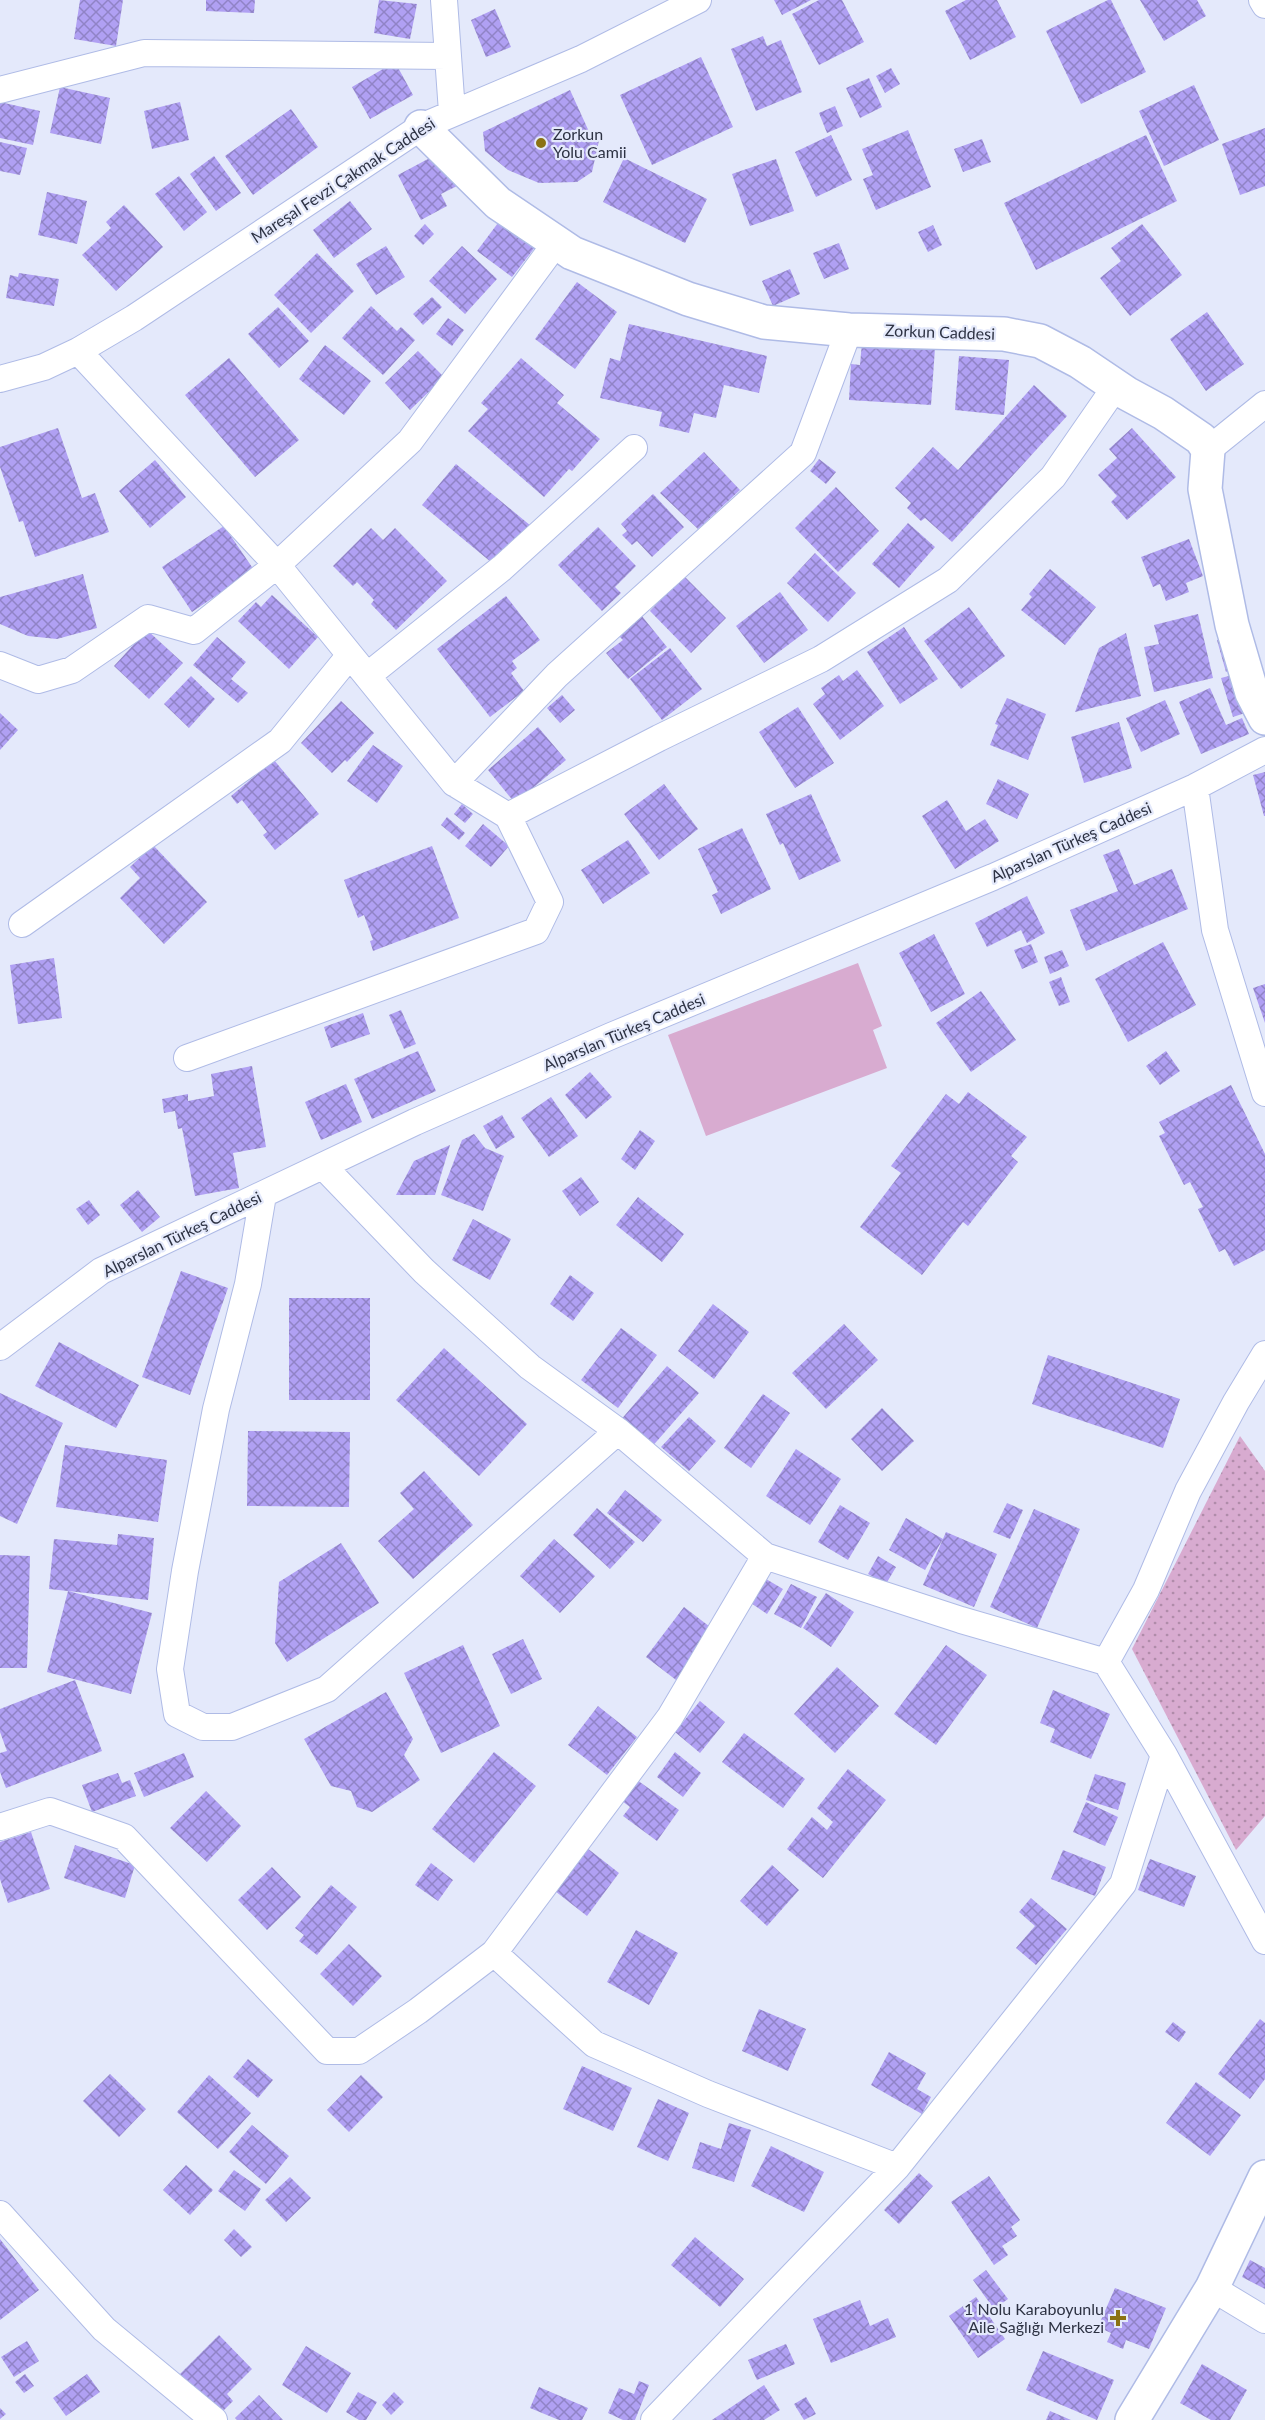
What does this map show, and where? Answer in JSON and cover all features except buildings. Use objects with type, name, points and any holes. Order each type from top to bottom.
[{"type":"street","points":[[444,0],[452,112]]},
{"type":"street","name":"Mareşal Fevzi Çakmak Caddesi","points":[[0,379],[44,367],[78,351],[134,318],[421,127],[581,59],[698,0]]},
{"type":"street","points":[[1262,0],[1265,5]]},
{"type":"street","points":[[0,90],[144,53],[447,56]]},
{"type":"street","name":"Zorkun Caddesi","points":[[421,127],[498,204],[572,253],[709,306],[764,322],[849,330],[1004,334],[1040,341],[1080,362],[1163,413],[1201,439],[1208,450]]},
{"type":"street","points":[[0,665],[38,680],[72,670],[148,618],[194,631],[278,565],[410,441],[556,243]]},
{"type":"street","points":[[454,783],[557,675],[803,453],[849,330]]},
{"type":"street","points":[[78,351],[278,565],[454,783],[508,816],[550,902],[536,931],[187,1058]]},
{"type":"street","points":[[508,816],[659,738],[821,659],[948,580],[1053,477],[1116,386]]},
{"type":"street","points":[[1265,404],[1208,450],[1205,489],[1232,625],[1252,693],[1265,718]]},
{"type":"street","points":[[367,676],[502,568],[634,448]]},
{"type":"street","points":[[22,924],[280,741],[350,656]]},
{"type":"street","name":"Alparslan Türkeş Caddesi","points":[[0,1347],[101,1271],[415,1122],[611,1036],[993,877],[1195,787],[1265,750]]},
{"type":"street","points":[[1195,787],[1215,930],[1265,1093]]},
{"type":"street","points":[[323,1166],[424,1271],[530,1367],[618,1431],[765,1556],[961,1620],[1106,1662],[1164,1755],[1265,1941]]},
{"type":"street","points":[[263,1195],[248,1284],[216,1409],[185,1571],[170,1669],[177,1714],[203,1727],[232,1727],[327,1689],[618,1431]]},
{"type":"street","points":[[1106,1662],[1146,1590],[1188,1491],[1265,1354]]},
{"type":"street","points":[[0,1827],[50,1811],[124,1837],[327,2050],[359,2050],[418,2011],[494,1953],[670,1717],[765,1556]]},
{"type":"street","points":[[654,2420],[897,2167],[1123,1884],[1164,1755]]},
{"type":"street","points":[[494,1953],[594,2044],[708,2094],[897,2167]]},
{"type":"street","points":[[1132,2420],[1212,2288],[1265,2177]]},
{"type":"street","points":[[0,2214],[104,2329],[214,2420]]},
{"type":"street","points":[[1212,2288],[1265,2320]]},
{"type":"shaded area","points":[[858,963],[882,1026],[873,1030],[887,1068],[706,1136],[668,1035]]},
{"type":"shaded area","points":[[1240,1436],[1265,1471],[1265,1816],[1236,1850],[1132,1649]]},
{"type":"place","name":"Zorkun Yolu Camii","points":[[541,143]]},
{"type":"place","name":"1 Nolu Karaboyunlu Aile Sağlığı Merkezi","points":[[1118,2318]]}]
